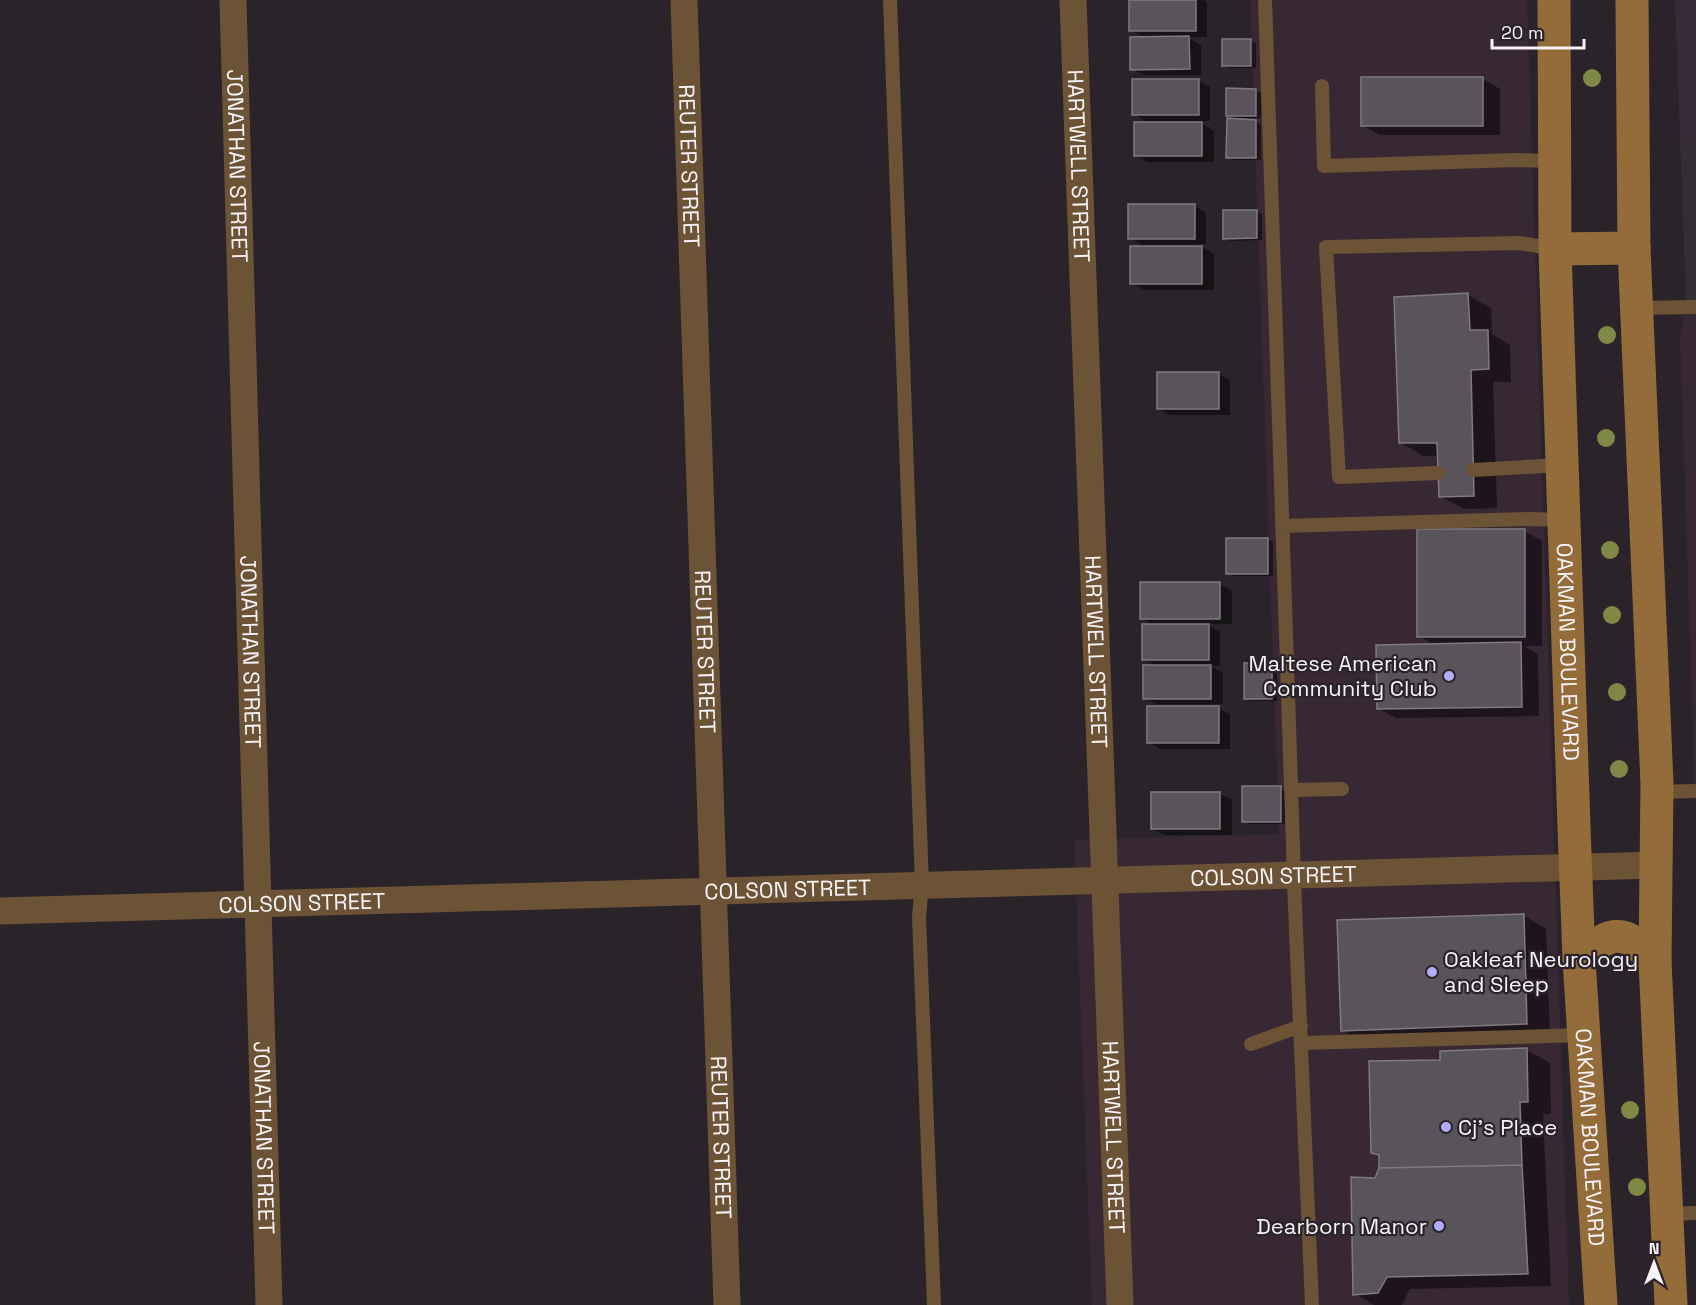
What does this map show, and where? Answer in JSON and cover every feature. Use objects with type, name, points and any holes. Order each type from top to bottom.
[{"type":"street","name":"JONATHAN STREET","points":[[232,0],[269,1305]]},
{"type":"street","name":"REUTER STREET","points":[[684,0],[727,1305]]},
{"type":"street","name":"HARTWELL STREET","points":[[1073,0],[1120,1305]]},
{"type":"street","name":"OAKMAN BOULEVARD","points":[[1554,0],[1555,249],[1575,868],[1601,1305]]},
{"type":"street","points":[[1632,0],[1634,248],[1657,792],[1655,961],[1681,1213],[1671,1305]]},
{"type":"street","points":[[1555,249],[1634,248]]},
{"type":"street","name":"COLSON STREET","points":[[0,911],[1656,865]]},
{"type":"street","points":[[1579,959],[1598,941],[1619,936],[1637,942],[1655,961]]},
{"type":"lane","points":[[890,0],[922,885],[919,917],[933,1305]]},
{"type":"lane","points":[[1265,0],[1294,875],[1312,1305]]},
{"type":"lane","points":[[1322,86],[1324,166],[1516,160],[1554,161]]},
{"type":"lane","points":[[1438,473],[1339,477],[1326,247],[1520,243],[1555,249]]},
{"type":"lane","points":[[1637,308],[1696,307]]},
{"type":"lane","points":[[1473,470],[1562,465]]},
{"type":"lane","points":[[1282,526],[1564,520]]},
{"type":"lane","points":[[1291,790],[1342,789]]},
{"type":"lane","points":[[1657,792],[1696,791]]},
{"type":"lane","points":[[1251,1044],[1301,1026]]},
{"type":"lane","points":[[1302,1043],[1584,1035]]},
{"type":"shaded area","points":[[1250,0],[1527,0],[1569,1305],[1092,1305],[1074,840],[1279,834]]},
{"type":"shaded area","points":[[1675,0],[1696,0],[1696,300],[1686,300]]},
{"type":"shaded area","points":[[1686,300],[1696,300],[1696,823],[1680,337]]},
{"type":"building","points":[[1129,0],[1196,0],[1196,31],[1129,31]]},
{"type":"building","points":[[1189,36],[1190,69],[1130,70],[1130,37]]},
{"type":"building","points":[[1222,39],[1251,39],[1251,66],[1222,66]]},
{"type":"building","points":[[1361,77],[1483,77],[1483,126],[1361,126]]},
{"type":"building","points":[[1132,79],[1199,79],[1199,115],[1132,115]]},
{"type":"building","points":[[1226,88],[1256,89],[1256,116],[1226,116]]},
{"type":"building","points":[[1227,118],[1256,120],[1256,158],[1226,158]]},
{"type":"building","points":[[1134,122],[1202,122],[1202,156],[1134,156]]},
{"type":"building","points":[[1128,204],[1195,204],[1195,239],[1128,239]]},
{"type":"building","points":[[1223,210],[1257,210],[1257,238],[1223,239]]},
{"type":"building","points":[[1130,246],[1202,246],[1202,284],[1130,284]]},
{"type":"building","points":[[1468,293],[1470,330],[1488,330],[1489,369],[1471,370],[1474,496],[1439,497],[1437,443],[1399,443],[1394,297]]},
{"type":"building","points":[[1157,372],[1219,372],[1219,409],[1157,409]]},
{"type":"building","points":[[1417,529],[1525,529],[1525,637],[1417,637]]},
{"type":"building","points":[[1226,538],[1268,538],[1268,574],[1226,574]]},
{"type":"building","points":[[1140,582],[1220,582],[1220,619],[1140,619]]},
{"type":"building","points":[[1142,624],[1209,624],[1209,660],[1142,660]]},
{"type":"building","name":"Maltese American Community Club","points":[[1521,642],[1522,707],[1377,709],[1376,645]]},
{"type":"building","points":[[1244,663],[1272,663],[1272,699],[1244,699]]},
{"type":"building","points":[[1143,665],[1211,665],[1211,699],[1143,699]]},
{"type":"building","points":[[1147,706],[1219,706],[1219,743],[1147,743]]},
{"type":"building","points":[[1242,786],[1281,786],[1281,822],[1242,822]]},
{"type":"building","points":[[1151,792],[1220,792],[1220,829],[1151,829]]},
{"type":"building","name":"Oakleaf Neurology and Sleep","points":[[1524,914],[1527,1024],[1341,1031],[1337,920]]},
{"type":"building","name":"Cj's Place","points":[[1527,1048],[1528,1102],[1520,1102],[1522,1165],[1379,1168],[1379,1155],[1371,1153],[1369,1061],[1440,1060],[1440,1051]]},
{"type":"building","name":"Dearborn Manor","points":[[1522,1165],[1528,1274],[1387,1277],[1378,1293],[1353,1295],[1351,1177],[1375,1178],[1379,1168]]},
{"type":"place","name":"Maltese American Community Club","points":[[1449,676]]},
{"type":"place","name":"Oakleaf Neurology and Sleep","points":[[1432,972]]},
{"type":"place","name":"Cj's Place","points":[[1446,1127]]},
{"type":"place","name":"Dearborn Manor","points":[[1439,1226]]}]
